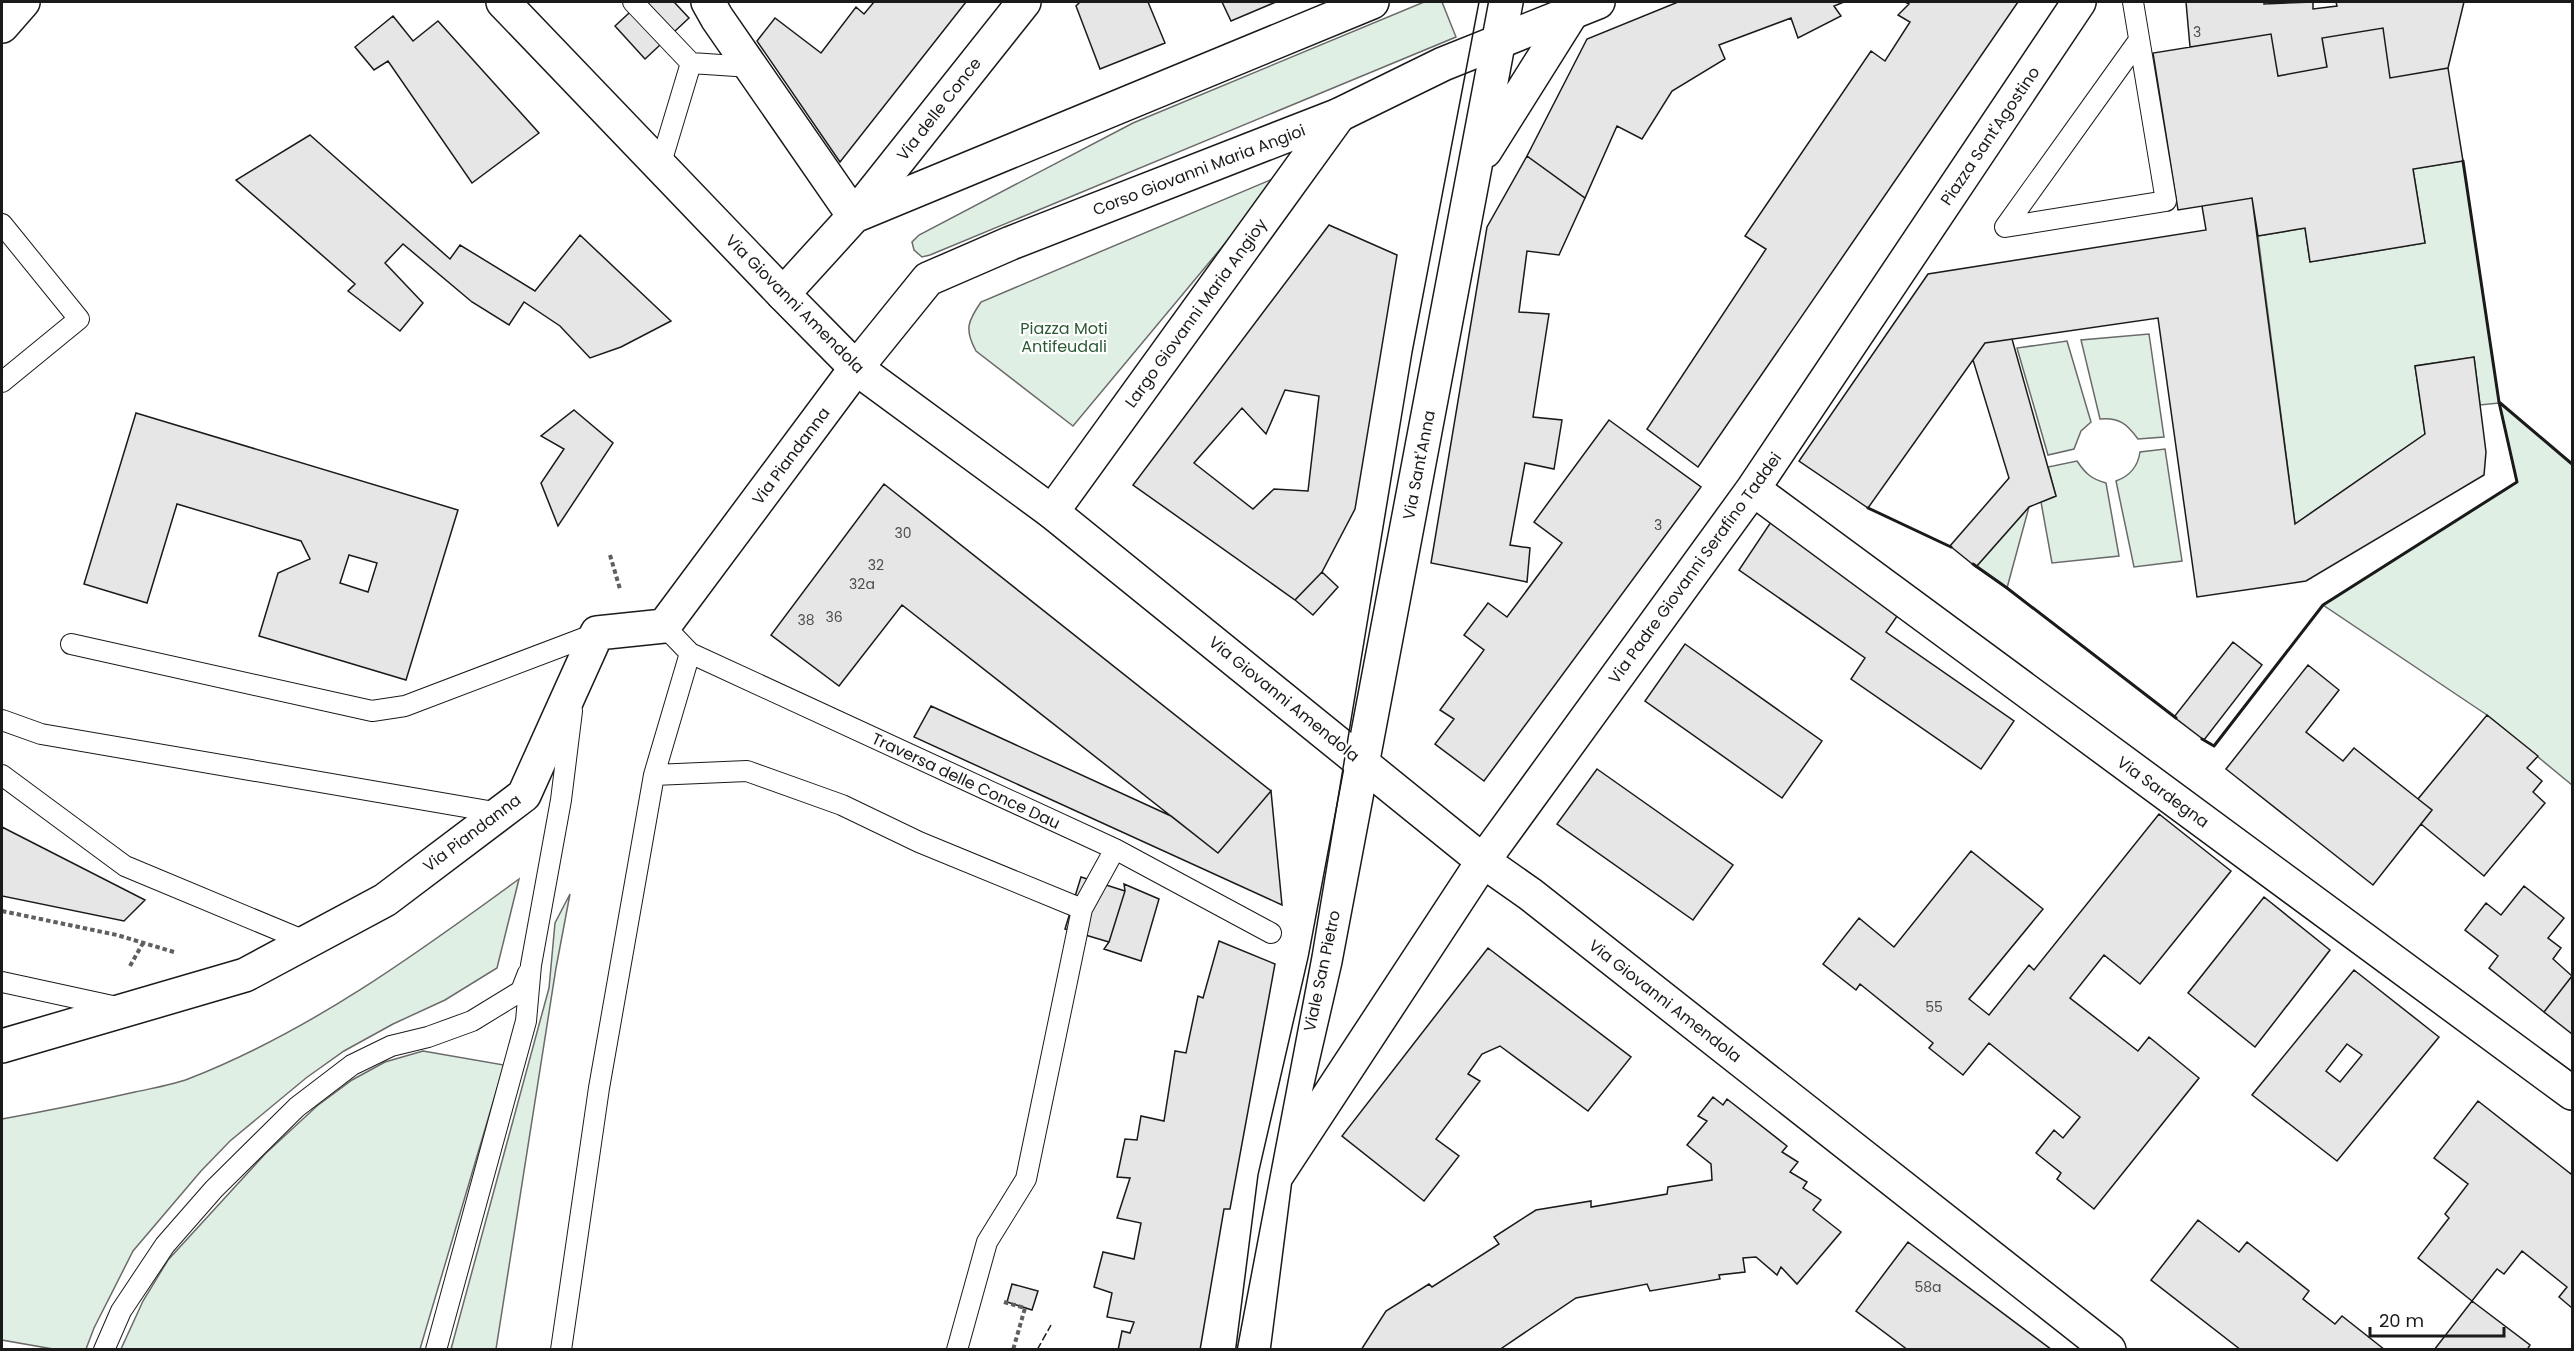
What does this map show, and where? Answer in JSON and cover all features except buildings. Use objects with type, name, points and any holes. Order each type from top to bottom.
[{"type":"street","points":[[2,26],[23,2]]},
{"type":"street","name":"Via Giovanni Amendola","points":[[503,2],[856,368],[1052,512],[1483,861],[1530,894],[2109,1350]]},
{"type":"street","points":[[708,2],[854,216]]},
{"type":"street","name":"Via delle Conce","points":[[854,216],[1024,2]]},
{"type":"street","points":[[783,294],[854,216],[1372,2]]},
{"type":"street","name":"Via Sant'Anna","points":[[1364,763],[1506,2]]},
{"type":"street","name":"Piazza Sant'Agostino","points":[[1900,270],[2079,2]]},
{"type":"street","name":"Via Sant'Anna","points":[[1475,167],[1580,5]]},
{"type":"street","name":"Corso Giovanni Maria Angioi","points":[[856,368],[928,279],[1022,239],[1339,115],[1443,64],[1580,5]]},
{"type":"street","name":"Largo Giovanni Maria Angioy","points":[[1052,512],[1339,115]]},
{"type":"street","name":"Via Padre Giovanni Serafino Taddei","points":[[1483,861],[1753,489],[1900,270]]},
{"type":"street","name":"Via Piandanna","points":[[664,626],[856,368]]},
{"type":"street","name":"Via Sardegna","points":[[1753,489],[2572,1093]]},
{"type":"street","points":[[597,633],[664,626]]},
{"type":"street","name":"Via Piandanna","points":[[2,1046],[245,975],[305,940],[385,900],[524,795],[597,633]]},
{"type":"street","name":"Viale San Pietro","points":[[1253,1350],[1275,1178],[1325,961],[1364,763]]},
{"type":"street","name":"Viale San Pietro","points":[[1275,1178],[1483,861]]},
{"type":"lane","points":[[633,2],[691,63],[751,68]]},
{"type":"lane","points":[[2133,2],[2166,201],[2005,227],[2139,40]]},
{"type":"lane","points":[[660,166],[691,63]]},
{"type":"lane","points":[[2,224],[79,319],[2,382]]},
{"type":"lane","name":"Traversa delle Conce Dau","points":[[664,626],[690,653],[1114,849],[1271,933]]},
{"type":"lane","points":[[71,644],[372,711],[405,706],[597,633]]},
{"type":"lane","points":[[561,1350],[599,1088],[654,775],[690,653]]},
{"type":"lane","points":[[436,1350],[526,1021],[531,965],[561,800],[575,681]]},
{"type":"lane","points":[[2,720],[41,734],[500,813]]},
{"type":"lane","points":[[654,775],[747,771],[842,805],[919,842],[1082,909]]},
{"type":"lane","points":[[2,775],[125,866],[305,940]]},
{"type":"lane","points":[[957,1350],[987,1242],[1026,1179],[1082,909],[1114,849]]},
{"type":"lane","points":[[104,1350],[121,1311],[165,1245],[214,1189],[297,1107],[352,1065],[391,1046],[428,1037],[482,1015],[520,991],[531,965]]},
{"type":"lane","points":[[2,982],[129,1010]]},
{"type":"path","points":[[610,555],[622,596]]},
{"type":"path","points":[[2,911],[117,935],[176,953]]},
{"type":"green space","points":[[1424,2],[1442,2],[1456,37],[930,255],[922,257],[914,250],[912,242],[919,235],[1133,123]]},
{"type":"green space","points":[[2463,161],[2499,402],[2572,464],[2572,785],[2487,715],[2323,605],[2517,482],[2499,403],[2480,405],[2474,357],[2415,366],[2425,434],[2295,524],[2258,236],[2305,228],[2310,262],[2425,243],[2413,169]]},
{"type":"green space","name":"Piazza Moti Antifeudali","points":[[1282,175],[1073,426],[976,351],[970,337],[969,325],[981,302]]},
{"type":"green space","points":[[2149,334],[2164,437],[2138,439],[2130,429],[2117,420],[2100,419],[2081,340]]},
{"type":"green space","points":[[2067,341],[2091,422],[2081,431],[2074,449],[2048,455],[2017,348]]},
{"type":"green space","points":[[2165,449],[2182,561],[2134,567],[2116,481],[2132,470],[2140,452]]},
{"type":"green space","points":[[2077,461],[2089,475],[2106,483],[2119,556],[2052,563],[2041,502],[2056,496],[2048,467]]},
{"type":"green space","points":[[2029,507],[2007,588],[1976,567]]},
{"type":"green space","points":[[519,879],[497,968],[445,1000],[393,1024],[344,1051],[306,1078],[230,1141],[201,1171],[133,1251],[94,1328],[86,1349],[53,1349],[2,1340],[2,1119],[169,1085],[233,1060],[276,1039],[360,990]]},
{"type":"green space","points":[[570,894],[556,968],[496,1349],[451,1349],[549,988],[555,923]]},
{"type":"green space","points":[[423,1051],[504,1065],[420,1349],[121,1349],[143,1301],[168,1260],[265,1154],[317,1106],[352,1080],[385,1062]]},
{"type":"tram line","points":[[1237,1350],[1312,955],[1412,353],[1479,2]]},
{"type":"fence","points":[[1037,1350],[1051,1325]]},
{"type":"wall","points":[[2202,739],[2214,746],[2323,605],[2517,482],[2499,402],[2463,161]]},
{"type":"wall","points":[[2499,402],[2572,464]]},
{"type":"wall","points":[[1868,508],[1951,547]]},
{"type":"wall","points":[[1973,564],[2176,718]]}]
